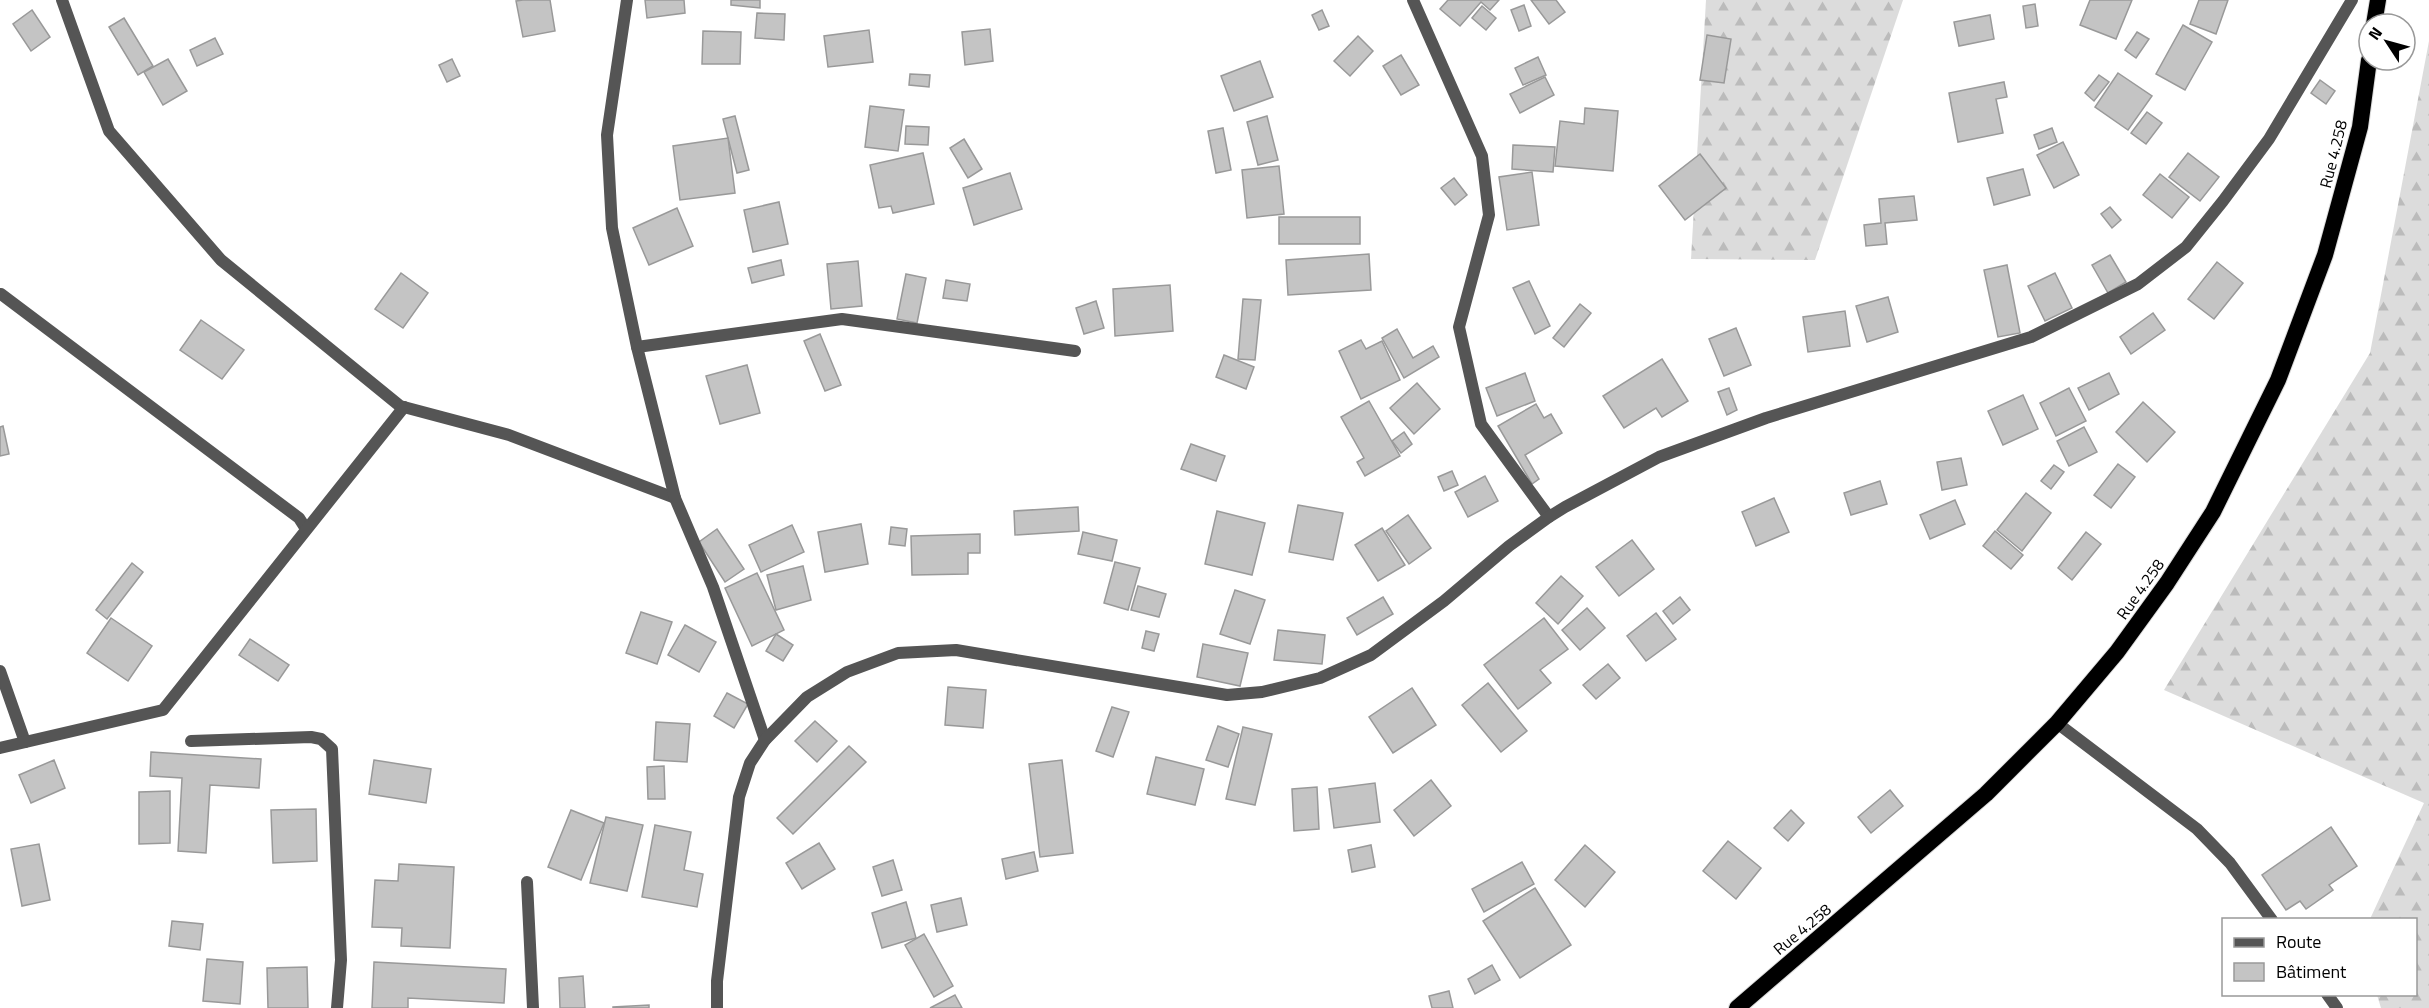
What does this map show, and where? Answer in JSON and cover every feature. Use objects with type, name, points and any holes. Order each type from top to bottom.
[{"type":"highway","name":"Rue 4.258","points":[[1737,1008],[1986,794],[2056,723],[2117,652],[2167,582],[2213,512],[2278,380],[2325,255],[2360,127],[2367,72]]},
{"type":"street","points":[[62,0],[109,131],[221,260],[404,407],[509,435],[675,498]]},
{"type":"street","points":[[627,0],[607,135],[612,228],[637,347],[675,498],[713,587],[765,740]]},
{"type":"street","points":[[1413,0],[1482,156],[1489,215],[1458,327],[1481,424],[1549,518]]},
{"type":"street","points":[[717,1008],[717,981],[740,797],[750,763],[765,740],[807,697],[847,672],[898,652],[956,650],[1227,695],[1262,692],[1320,678],[1371,655],[1444,601],[1509,546],[1565,507],[1659,457],[1766,418],[2031,337],[2138,284],[2186,247],[2223,201],[2269,139],[2352,0]]},
{"type":"street","points":[[1,294],[299,518],[306,529]]},
{"type":"street","points":[[637,347],[843,319],[1075,351]]},
{"type":"street","points":[[0,748],[163,710],[404,407]]},
{"type":"street","points":[[0,671],[25,742]]},
{"type":"street","points":[[2056,723],[2197,829],[2230,863],[2271,918]]},
{"type":"street","points":[[191,741],[311,737],[321,739],[332,749],[341,960],[337,1008]]},
{"type":"street","points":[[527,882],[532,1008]]},
{"type":"green space","points":[[1706,0],[1903,0],[1815,260],[1691,259]]},
{"type":"green space","points":[[2429,41],[2429,1008],[2381,1008],[2377,996],[2417,996],[2417,918],[2370,918],[2424,803],[2164,690],[2370,353]]},
{"type":"building","points":[[550,0],[555,31],[523,37],[516,1]]},
{"type":"building","points":[[645,0],[684,0],[685,13],[647,18]]},
{"type":"building","points":[[731,0],[760,0],[760,8],[731,5]]},
{"type":"building","points":[[1448,0],[1499,0],[1490,10],[1481,2],[1460,26],[1440,9]]},
{"type":"building","points":[[1531,0],[1556,0],[1565,12],[1549,24]]},
{"type":"building","points":[[2090,0],[2132,0],[2116,39],[2080,25]]},
{"type":"building","points":[[2199,0],[2228,0],[2216,34],[2190,24]]},
{"type":"building","points":[[2035,4],[2038,26],[2026,28],[2023,6]]},
{"type":"building","points":[[1524,5],[1531,26],[1519,31],[1511,10]]},
{"type":"building","points":[[1482,6],[1496,18],[1486,30],[1472,18]]},
{"type":"building","points":[[32,10],[50,37],[31,51],[13,24]]},
{"type":"building","points":[[1322,10],[1329,26],[1319,30],[1312,15]]},
{"type":"building","points":[[757,13],[785,14],[784,40],[755,38]]},
{"type":"building","points":[[1990,15],[1994,39],[1959,46],[1954,22]]},
{"type":"building","points":[[124,18],[153,66],[138,75],[109,27]]},
{"type":"building","points":[[2183,25],[2212,42],[2185,90],[2156,74]]},
{"type":"building","points":[[990,29],[993,61],[965,65],[962,32]]},
{"type":"building","points":[[869,30],[873,62],[828,67],[824,36]]},
{"type":"building","points":[[703,31],[741,32],[740,64],[702,64]]},
{"type":"building","points":[[2137,32],[2149,39],[2136,58],[2125,50]]},
{"type":"building","points":[[1707,35],[1731,39],[1724,83],[1700,80]]},
{"type":"building","points":[[1358,36],[1373,51],[1350,76],[1334,61]]},
{"type":"building","points":[[215,38],[223,54],[197,66],[190,50]]},
{"type":"building","points":[[1401,55],[1419,85],[1401,95],[1383,66]]},
{"type":"building","points":[[1538,57],[1546,75],[1523,85],[1515,68]]},
{"type":"building","points":[[168,59],[187,91],[163,105],[144,72]]},
{"type":"building","points":[[452,59],[460,76],[447,82],[439,65]]},
{"type":"building","points":[[1260,61],[1273,97],[1234,111],[1221,76]]},
{"type":"building","points":[[2118,73],[2152,96],[2128,130],[2095,107]]},
{"type":"building","points":[[910,74],[930,75],[929,87],[909,85]]},
{"type":"building","points":[[2099,75],[2109,82],[2094,101],[2085,93]]},
{"type":"building","points":[[1545,77],[1554,95],[1520,113],[1510,94]]},
{"type":"building","points":[[2320,80],[2335,91],[2326,104],[2311,93]]},
{"type":"building","points":[[2004,82],[2007,97],[1996,99],[2003,133],[1958,142],[1949,93]]},
{"type":"building","points":[[870,106],[904,110],[898,151],[865,147]]},
{"type":"building","points":[[1585,108],[1618,111],[1613,171],[1555,166],[1560,121],[1584,124]]},
{"type":"building","points":[[2147,112],[2162,123],[2146,144],[2131,133]]},
{"type":"building","points":[[735,116],[749,170],[737,173],[723,119]]},
{"type":"building","points":[[1267,116],[1278,160],[1258,165],[1247,122]]},
{"type":"building","points":[[906,126],[929,127],[928,145],[905,144]]},
{"type":"building","points":[[1223,128],[1231,170],[1216,173],[1208,131]]},
{"type":"building","points":[[2052,128],[2057,142],[2039,149],[2034,135]]},
{"type":"building","points":[[728,138],[735,193],[680,200],[673,146]]},
{"type":"building","points":[[964,139],[982,169],[968,178],[950,148]]},
{"type":"building","points":[[2063,142],[2079,175],[2054,188],[2037,155]]},
{"type":"building","points":[[1513,145],[1555,147],[1553,172],[1512,169]]},
{"type":"building","points":[[923,153],[934,204],[893,213],[891,206],[879,208],[870,165]]},
{"type":"building","points":[[2188,153],[2219,177],[2200,201],[2169,177]]},
{"type":"building","points":[[1700,154],[1726,188],[1685,220],[1659,186]]},
{"type":"building","points":[[1279,166],[1284,214],[1247,218],[1242,170]]},
{"type":"building","points":[[2023,169],[2030,195],[1994,205],[1987,178]]},
{"type":"building","points":[[1532,172],[1539,225],[1507,230],[1499,177]]},
{"type":"building","points":[[1010,173],[1022,209],[974,225],[963,188]]},
{"type":"building","points":[[2160,174],[2189,197],[2172,218],[2143,195]]},
{"type":"building","points":[[1454,178],[1467,195],[1455,205],[1441,188]]},
{"type":"building","points":[[1914,196],[1917,220],[1885,223],[1887,244],[1866,246],[1864,225],[1881,223],[1879,199]]},
{"type":"building","points":[[779,202],[788,244],[753,252],[744,210]]},
{"type":"building","points":[[2110,207],[2121,220],[2112,228],[2101,214]]},
{"type":"building","points":[[677,208],[693,246],[649,265],[633,228]]},
{"type":"building","points":[[1279,217],[1360,217],[1360,244],[1279,244]]},
{"type":"building","points":[[1369,254],[1371,290],[1288,295],[1286,260]]},
{"type":"building","points":[[2110,255],[2126,282],[2108,293],[2092,265]]},
{"type":"building","points":[[781,260],[784,275],[752,283],[748,268]]},
{"type":"building","points":[[858,261],[862,306],[831,309],[827,264]]},
{"type":"building","points":[[2217,262],[2243,283],[2214,319],[2188,299]]},
{"type":"building","points":[[2007,265],[2020,333],[1998,337],[1984,270]]},
{"type":"building","points":[[401,273],[428,293],[403,328],[375,309]]},
{"type":"building","points":[[2055,273],[2072,308],[2045,321],[2028,286]]},
{"type":"building","points":[[906,274],[926,278],[917,323],[897,319]]},
{"type":"building","points":[[946,280],[970,284],[967,301],[943,298]]},
{"type":"building","points":[[1529,281],[1550,326],[1535,334],[1513,288]]},
{"type":"building","points":[[1170,285],[1173,331],[1115,336],[1113,289]]},
{"type":"building","points":[[1888,297],[1898,332],[1867,342],[1856,306]]},
{"type":"building","points":[[1243,299],[1261,300],[1255,360],[1238,359]]},
{"type":"building","points":[[1096,301],[1104,328],[1084,334],[1076,308]]},
{"type":"building","points":[[1580,304],[1591,313],[1564,347],[1553,338]]},
{"type":"building","points":[[1845,311],[1850,346],[1808,352],[1803,317]]},
{"type":"building","points":[[2153,313],[2165,330],[2131,354],[2120,337]]},
{"type":"building","points":[[201,320],[244,350],[222,379],[180,350]]},
{"type":"building","points":[[1736,328],[1751,365],[1724,376],[1709,339]]},
{"type":"building","points":[[1397,329],[1413,358],[1433,346],[1439,357],[1404,378],[1382,338]]},
{"type":"building","points":[[820,334],[841,385],[825,391],[804,341]]},
{"type":"building","points":[[1361,340],[1366,349],[1382,341],[1400,380],[1361,399],[1339,351]]},
{"type":"building","points":[[1224,355],[1254,367],[1246,389],[1216,377]]},
{"type":"building","points":[[1662,359],[1688,401],[1662,417],[1656,408],[1624,428],[1603,396]]},
{"type":"building","points":[[747,365],[760,413],[720,424],[706,376]]},
{"type":"building","points":[[1525,373],[1535,401],[1497,416],[1486,388]]},
{"type":"building","points":[[2109,373],[2119,394],[2089,410],[2078,388]]},
{"type":"building","points":[[1417,383],[1440,409],[1414,434],[1390,408]]},
{"type":"building","points":[[1729,388],[1737,410],[1727,415],[1718,392]]},
{"type":"building","points":[[2069,388],[2086,421],[2056,436],[2040,403]]},
{"type":"building","points":[[2023,395],[2038,429],[2003,445],[1988,411]]},
{"type":"building","points":[[1369,401],[1400,456],[1365,476],[1357,462],[1364,458],[1341,417]]},
{"type":"building","points":[[2143,402],[2175,432],[2147,462],[2116,432]]},
{"type":"building","points":[[1536,404],[1544,418],[1551,414],[1562,433],[1525,455],[1539,479],[1532,484],[1498,426]]},
{"type":"building","points":[[3,426],[9,454],[0,456],[0,427]]},
{"type":"building","points":[[2084,427],[2097,452],[2069,466],[2057,441]]},
{"type":"building","points":[[1404,432],[1412,444],[1401,453],[1392,441]]},
{"type":"building","points":[[1191,444],[1225,456],[1216,481],[1181,469]]},
{"type":"building","points":[[1961,458],[1967,485],[1942,490],[1937,462]]},
{"type":"building","points":[[2118,464],[2135,477],[2111,508],[2094,495]]},
{"type":"building","points":[[2054,465],[2064,472],[2051,489],[2041,481]]},
{"type":"building","points":[[1452,471],[1458,485],[1444,491],[1438,477]]},
{"type":"building","points":[[1485,476],[1498,501],[1468,517],[1455,492]]},
{"type":"building","points":[[1880,481],[1887,504],[1851,515],[1844,493]]},
{"type":"building","points":[[2026,493],[2051,513],[2022,551],[1997,530]]},
{"type":"building","points":[[1774,498],[1789,532],[1756,546],[1742,512]]},
{"type":"building","points":[[1955,500],[1965,524],[1930,539],[1920,515]]},
{"type":"building","points":[[1298,505],[1343,513],[1333,560],[1289,552]]},
{"type":"building","points":[[1078,507],[1079,531],[1015,535],[1014,511]]},
{"type":"building","points":[[1217,511],[1265,523],[1252,575],[1205,564]]},
{"type":"building","points":[[1408,515],[1431,548],[1409,564],[1386,531]]},
{"type":"building","points":[[861,524],[868,564],[825,572],[818,532]]},
{"type":"building","points":[[792,525],[804,552],[761,572],[749,545]]},
{"type":"building","points":[[891,527],[907,529],[905,546],[889,544]]},
{"type":"building","points":[[1382,528],[1405,565],[1378,581],[1355,545]]},
{"type":"building","points":[[717,529],[744,569],[725,582],[699,542]]},
{"type":"building","points":[[1995,531],[2023,555],[2011,569],[1983,546]]},
{"type":"building","points":[[1083,532],[1117,540],[1112,561],[1078,554]]},
{"type":"building","points":[[2086,532],[2101,544],[2072,580],[2058,568]]},
{"type":"building","points":[[980,534],[980,553],[968,553],[968,574],[912,575],[911,536]]},
{"type":"building","points":[[1632,540],[1654,569],[1619,596],[1596,567]]},
{"type":"building","points":[[1115,562],[1140,568],[1128,610],[1104,603]]},
{"type":"building","points":[[132,563],[143,572],[107,619],[96,610]]},
{"type":"building","points":[[803,566],[811,600],[776,610],[767,575]]},
{"type":"building","points":[[757,573],[784,630],[752,646],[725,588]]},
{"type":"building","points":[[1561,576],[1583,596],[1558,624],[1536,603]]},
{"type":"building","points":[[1138,586],[1166,594],[1159,617],[1131,610]]},
{"type":"building","points":[[1235,590],[1265,600],[1250,644],[1220,634]]},
{"type":"building","points":[[1383,597],[1393,614],[1357,635],[1347,618]]},
{"type":"building","points":[[1680,597],[1690,610],[1673,624],[1663,611]]},
{"type":"building","points":[[1587,608],[1605,628],[1580,650],[1562,630]]},
{"type":"building","points":[[641,612],[672,622],[657,664],[626,653]]},
{"type":"building","points":[[1656,613],[1676,639],[1646,661],[1627,636]]},
{"type":"building","points":[[111,618],[152,646],[128,681],[87,653]]},
{"type":"building","points":[[1544,618],[1568,649],[1540,670],[1551,683],[1518,709],[1484,665]]},
{"type":"building","points":[[685,625],[716,642],[699,672],[668,655]]},
{"type":"building","points":[[1278,630],[1325,635],[1322,664],[1274,660]]},
{"type":"building","points":[[1146,631],[1159,634],[1154,651],[1142,648]]},
{"type":"building","points":[[776,634],[793,645],[783,661],[766,651]]},
{"type":"building","points":[[250,639],[289,665],[278,681],[239,655]]},
{"type":"building","points":[[1203,644],[1248,653],[1240,686],[1197,677]]},
{"type":"building","points":[[1608,664],[1620,678],[1596,699],[1583,685]]},
{"type":"building","points":[[1488,683],[1527,731],[1501,752],[1462,705]]},
{"type":"building","points":[[948,687],[986,690],[983,728],[945,725]]},
{"type":"building","points":[[1412,688],[1436,725],[1393,753],[1369,717]]},
{"type":"building","points":[[727,693],[748,704],[734,728],[714,716]]},
{"type":"building","points":[[1112,707],[1129,712],[1113,757],[1096,751]]},
{"type":"building","points":[[815,721],[837,741],[817,762],[795,741]]},
{"type":"building","points":[[656,722],[690,724],[687,762],[654,760]]},
{"type":"building","points":[[1218,726],[1239,734],[1228,767],[1206,760]]},
{"type":"building","points":[[1243,727],[1272,734],[1255,805],[1226,799]]},
{"type":"building","points":[[849,746],[866,762],[793,834],[777,818]]},
{"type":"building","points":[[151,752],[261,759],[259,788],[210,785],[206,853],[178,851],[182,778],[150,776]]},
{"type":"building","points":[[1156,757],[1204,769],[1195,805],[1147,794]]},
{"type":"building","points":[[54,760],[65,788],[31,803],[19,775]]},
{"type":"building","points":[[374,760],[431,769],[426,803],[369,794]]},
{"type":"building","points":[[1062,760],[1073,853],[1040,857],[1029,764]]},
{"type":"building","points":[[664,766],[665,799],[648,799],[647,767]]},
{"type":"building","points":[[1431,780],[1451,806],[1414,836],[1394,810]]},
{"type":"building","points":[[1375,783],[1380,822],[1334,828],[1329,789]]},
{"type":"building","points":[[1317,787],[1319,829],[1294,831],[1292,789]]},
{"type":"building","points":[[1890,790],[1903,806],[1871,833],[1858,817]]},
{"type":"building","points":[[170,791],[170,843],[139,844],[139,792]]},
{"type":"building","points":[[316,809],[317,861],[273,863],[271,810]]},
{"type":"building","points":[[571,810],[604,823],[581,880],[548,867]]},
{"type":"building","points":[[1791,810],[1804,823],[1788,841],[1774,828]]},
{"type":"building","points":[[606,817],[643,825],[627,891],[590,883]]},
{"type":"building","points":[[655,825],[691,832],[684,870],[703,874],[697,907],[642,897]]},
{"type":"building","points":[[2331,827],[2357,866],[2329,885],[2333,890],[2306,909],[2300,901],[2286,910],[2262,875]]},
{"type":"building","points":[[1728,841],[1761,868],[1736,899],[1703,871]]},
{"type":"building","points":[[819,843],[835,869],[802,889],[786,863]]},
{"type":"building","points":[[39,844],[50,900],[22,906],[11,849]]},
{"type":"building","points":[[1371,845],[1375,867],[1352,872],[1348,850]]},
{"type":"building","points":[[1585,845],[1615,872],[1585,907],[1555,880]]},
{"type":"building","points":[[1034,852],[1038,871],[1006,879],[1002,859]]},
{"type":"building","points":[[893,860],[902,890],[882,896],[873,867]]},
{"type":"building","points":[[1522,862],[1534,884],[1484,912],[1472,889]]},
{"type":"building","points":[[399,864],[454,867],[450,948],[401,946],[402,928],[372,927],[375,880],[398,881]]},
{"type":"building","points":[[1535,888],[1571,945],[1520,978],[1483,921]]},
{"type":"building","points":[[961,898],[967,925],[937,932],[931,905]]},
{"type":"building","points":[[906,902],[916,938],[882,948],[872,913]]},
{"type":"building","points":[[172,921],[203,924],[200,950],[169,946]]},
{"type":"building","points":[[924,934],[953,986],[934,997],[905,945]]},
{"type":"building","points":[[207,959],[243,962],[240,1004],[203,1001]]},
{"type":"building","points":[[374,962],[506,969],[504,1003],[408,998],[408,1008],[372,1008]]},
{"type":"building","points":[[1492,965],[1500,980],[1475,994],[1468,979]]},
{"type":"building","points":[[307,967],[308,1008],[268,1008],[267,968]]},
{"type":"building","points":[[583,976],[585,1008],[560,1008],[559,978]]},
{"type":"building","points":[[1449,991],[1453,1008],[1432,1008],[1429,996]]},
{"type":"building","points":[[955,995],[962,1008],[930,1008]]},
{"type":"building","points":[[649,1005],[649,1008],[613,1008],[613,1007]]}]
